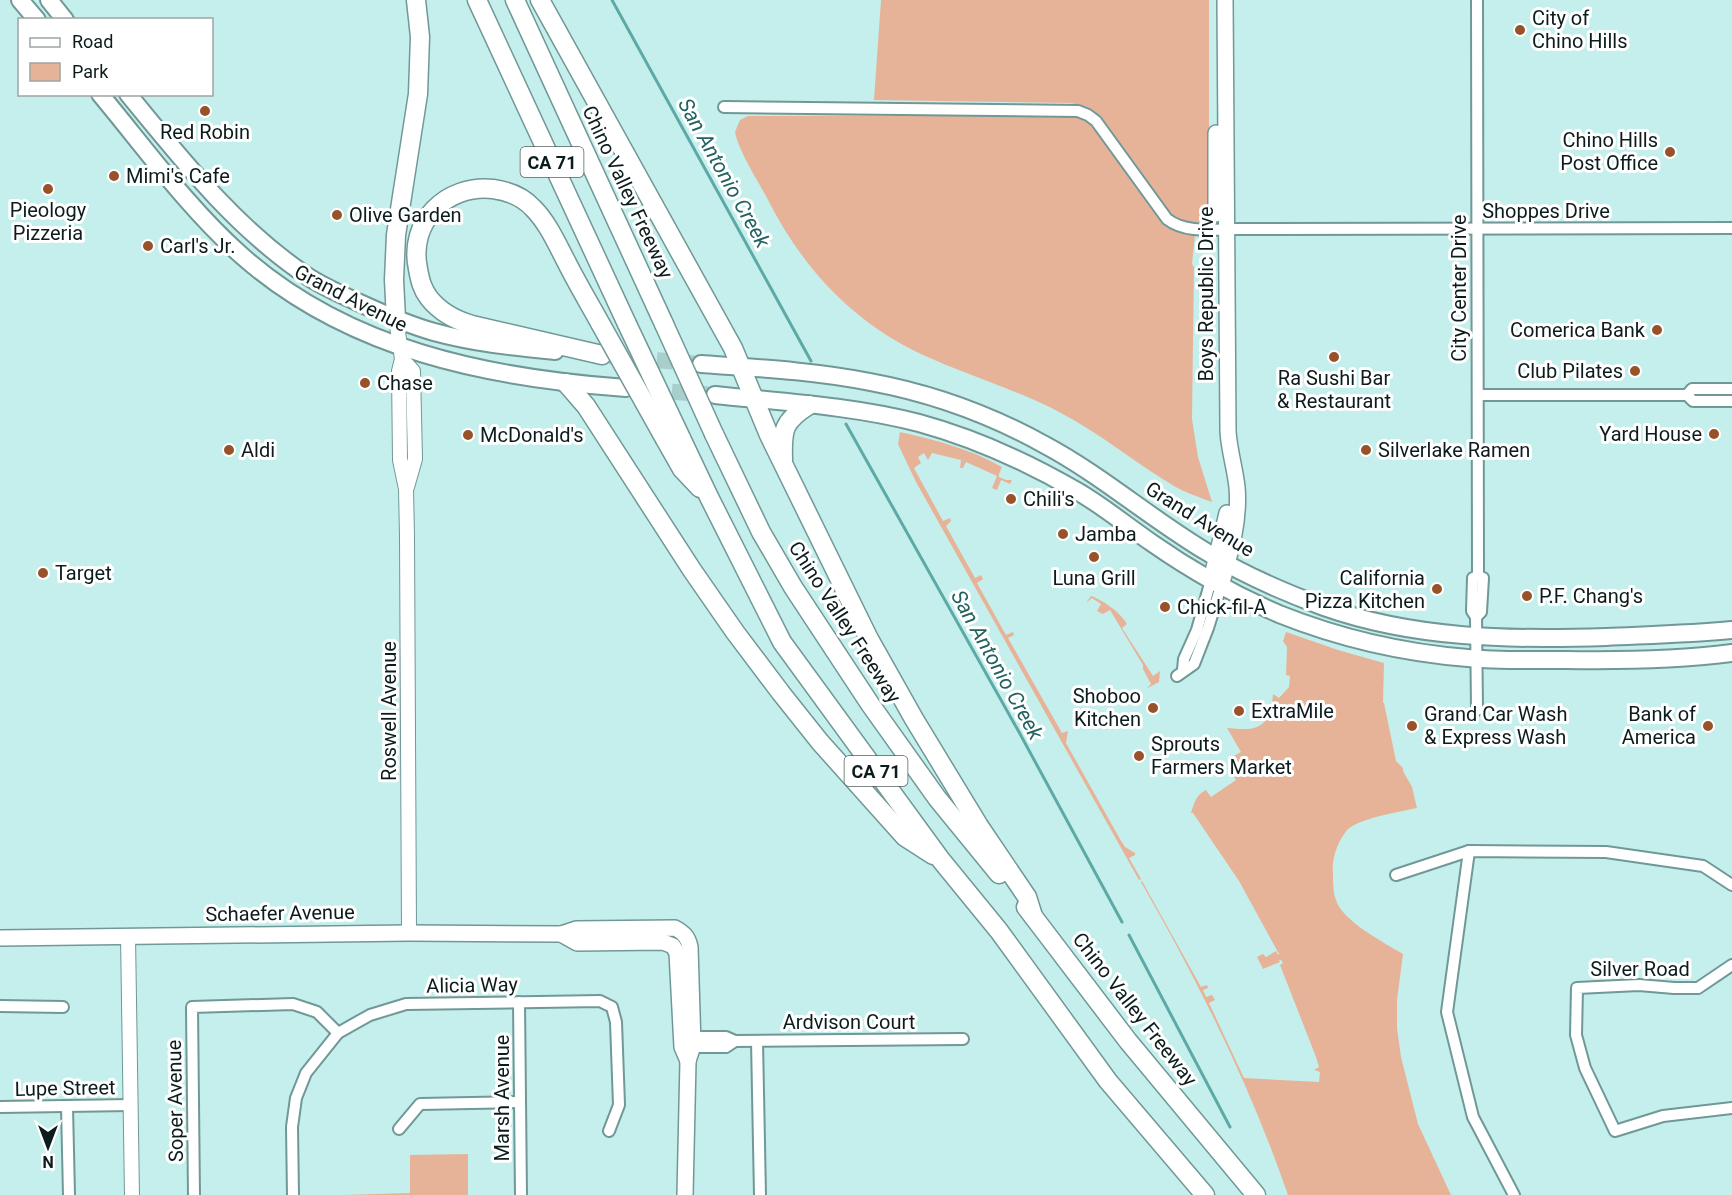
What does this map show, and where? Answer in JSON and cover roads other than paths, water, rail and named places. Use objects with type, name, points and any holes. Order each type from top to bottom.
[{"type":"highway","points":[[396,319],[394,280],[396,236],[418,94],[420,37],[416,0]]},
{"type":"highway","name":"CA 71","points":[[477,0],[627,324],[673,438],[709,497],[782,642],[941,860],[999,931],[1108,1081],[1205,1195]]},
{"type":"highway","name":"Chino Valley Freeway","points":[[515,0],[714,434],[761,532],[793,587],[870,704],[937,798],[1033,916],[1128,1041],[1257,1195]]},
{"type":"highway","points":[[540,0],[733,348],[753,399],[783,464],[875,649],[914,719],[974,817],[1027,897],[1033,916]]},
{"type":"highway","points":[[605,355],[472,325],[455,319],[440,309],[421,284],[416,259],[418,236],[427,218],[442,201],[466,190],[484,188],[502,190],[521,197],[534,209],[548,228],[600,323],[673,438]]},
{"type":"highway","points":[[566,383],[586,405],[687,563],[781,693],[820,742],[905,837],[941,860]]},
{"type":"highway","points":[[783,464],[785,426],[792,416],[809,405]]},
{"type":"main road","points":[[20,0],[35,18]]},
{"type":"main road","points":[[49,0],[63,18]]},
{"type":"main road","name":"Boys Republic Drive","points":[[1214,0],[1221,229]]},
{"type":"main road","name":"Boys Republic Drive","points":[[1216,583],[1222,561],[1228,501],[1218,437],[1225,0]]},
{"type":"main road","name":"Grand Avenue","points":[[102,96],[190,202],[225,240],[279,286],[308,304],[401,353],[566,383],[626,388]]},
{"type":"main road","name":"Grand Avenue","points":[[130,96],[196,176],[260,239],[311,278],[344,296],[396,319],[470,340],[605,355]]},
{"type":"main road","name":"Grand Avenue","points":[[701,363],[851,379],[901,389],[1000,423],[1028,436],[1095,475],[1186,539],[1222,561],[1294,595],[1348,614],[1417,630],[1476,637],[1600,637],[1732,630]]},
{"type":"main road","points":[[716,395],[870,412],[956,434],[1032,466],[1092,500],[1159,548],[1216,583],[1280,614],[1339,634],[1400,649],[1477,659],[1657,659],[1732,653]]},
{"type":"main road","name":"Schaefer Avenue","points":[[0,938],[409,933],[561,934],[576,928],[675,928],[684,933],[690,947],[688,1045]]},
{"type":"main road","name":"Schaefer Avenue","points":[[561,934],[577,942],[663,942],[673,946],[676,953],[688,1045]]},
{"type":"main road","points":[[685,1195],[688,1045]]},
{"type":"street","name":"City Center Drive","points":[[1476,0],[1478,576],[1473,578],[1472,611],[1476,617],[1477,710]]},
{"type":"street","name":"Shoppes Drive","points":[[724,107],[1078,111],[1096,121],[1167,219],[1186,228],[1732,228]]},
{"type":"street","name":"Roswell Avenue","points":[[396,319],[401,353],[413,371],[415,459],[406,489],[409,933]]},
{"type":"street","points":[[1687,395],[1692,389],[1732,389]]},
{"type":"street","points":[[1478,395],[1687,395],[1693,401],[1732,401]]},
{"type":"street","points":[[1180,673],[1216,583]]},
{"type":"street","points":[[1470,851],[1447,1012],[1473,1117],[1514,1195]]},
{"type":"street","points":[[1396,875],[1470,851],[1606,852],[1703,866],[1732,885]]},
{"type":"street","points":[[128,936],[132,1195]]},
{"type":"street","name":"Silver Road","points":[[1732,965],[1698,988],[1639,985],[1577,988],[1576,1035],[1585,1068],[1615,1131],[1663,1116],[1732,1108]]},
{"type":"street","name":"Alicia Way","points":[[338,1033],[370,1015],[406,1004],[600,1001],[612,1007],[616,1022],[619,1105],[609,1131]]},
{"type":"street","name":"Marsh Avenue","points":[[519,1002],[521,1195]]},
{"type":"street","name":"Soper Avenue","points":[[195,1195],[192,1007],[293,1004],[317,1011],[338,1033]]},
{"type":"street","points":[[0,1006],[63,1007]]},
{"type":"street","points":[[292,1195],[292,1127],[296,1098],[306,1073],[338,1033]]},
{"type":"street","name":"Ardvison Court","points":[[688,1045],[726,1047],[735,1041],[963,1039]]},
{"type":"street","points":[[757,1041],[760,1195]]},
{"type":"street","points":[[399,1129],[420,1104],[520,1102]]},
{"type":"street","name":"Lupe Street","points":[[0,1107],[131,1105]]},
{"type":"street","points":[[67,1107],[69,1195]]},
{"type":"waterway","name":"San Antonio Creek","points":[[612,0],[811,361]]},
{"type":"waterway","name":"San Antonio Creek","points":[[846,424],[1019,732],[1122,922]]},
{"type":"waterway","name":"San Antonio Creek","points":[[1129,935],[1230,1127]]},
{"type":"tunnel","points":[[609,356],[701,364]]},
{"type":"tunnel","points":[[648,390],[715,395]]},
{"type":"place","name":"City of Chino Hills","points":[[1520,30]]},
{"type":"place","name":"Red Robin","points":[[205,111]]},
{"type":"place","name":"Chino Hills Post Office","points":[[1670,152]]},
{"type":"place","name":"Mimi's Cafe","points":[[114,176]]},
{"type":"place","name":"Pieology Pizzeria","points":[[48,189]]},
{"type":"place","name":"Olive Garden","points":[[337,215]]},
{"type":"place","name":"Carl's Jr.","points":[[148,246]]},
{"type":"place","name":"Comerica Bank","points":[[1657,330]]},
{"type":"place","name":"Ra Sushi Bar & Restaurant","points":[[1334,357]]},
{"type":"place","name":"Club Pilates","points":[[1635,371]]},
{"type":"place","name":"Chase","points":[[365,383]]},
{"type":"place","name":"Yard House","points":[[1714,434]]},
{"type":"place","name":"McDonald's","points":[[468,435]]},
{"type":"place","name":"Aldi","points":[[229,450]]},
{"type":"place","name":"Silverlake Ramen","points":[[1366,450]]},
{"type":"place","name":"Chili's","points":[[1011,499]]},
{"type":"place","name":"Jamba","points":[[1063,534]]},
{"type":"place","name":"Luna Grill","points":[[1094,557]]},
{"type":"place","name":"Target","points":[[43,573]]},
{"type":"place","name":"California Pizza Kitchen","points":[[1437,589]]},
{"type":"place","name":"P.F. Chang's","points":[[1527,596]]},
{"type":"place","name":"Chick-fil-A","points":[[1165,607]]},
{"type":"place","name":"Shoboo Kitchen","points":[[1153,708]]},
{"type":"place","name":"ExtraMile","points":[[1239,711]]},
{"type":"place","name":"Grand Car Wash & Express Wash","points":[[1412,726]]},
{"type":"place","name":"Bank of America","points":[[1708,726]]},
{"type":"place","name":"Sprouts Farmers Market","points":[[1139,756]]}]
